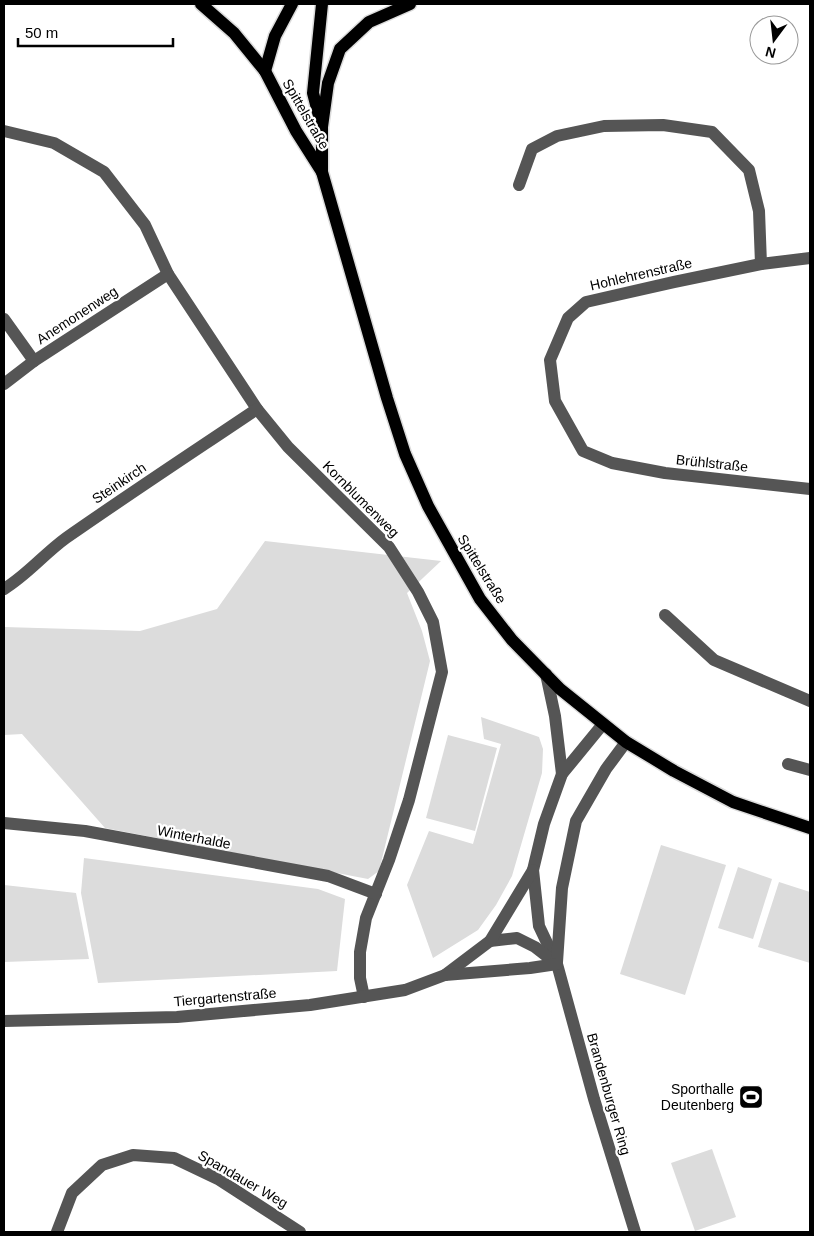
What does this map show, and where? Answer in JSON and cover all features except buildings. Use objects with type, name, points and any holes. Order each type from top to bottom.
[{"type":"main road","name":"Spittelstraße","points":[[201,4],[234,33],[264,71],[296,131],[322,172]]},
{"type":"main road","name":"Spittelstraße","points":[[264,71],[275,36],[292,4]]},
{"type":"main road","name":"Spittelstraße","points":[[322,4],[313,93],[322,127]]},
{"type":"main road","name":"Spittelstraße","points":[[410,4],[369,22],[340,49],[328,83],[322,127],[322,172],[387,398],[405,454],[420,489],[480,600],[512,640],[560,689],[626,742],[674,771],[733,802],[810,828]]},
{"type":"street","points":[[519,185],[532,149],[557,136],[604,126],[663,125],[712,132],[749,170],[759,211],[761,264]]},
{"type":"street","name":"Kornblumenweg","points":[[4,131],[54,143],[104,172],[145,226],[168,274],[257,409],[288,448],[389,547],[418,592],[433,622],[442,672],[409,800],[389,860],[366,918],[360,952],[360,978],[364,997]]},
{"type":"street","name":"Hohlehrenstraße","points":[[612,463],[583,451],[555,400],[550,360],[568,318],[586,302],[761,264],[810,258]]},
{"type":"street","name":"Anemonenweg","points":[[4,384],[34,361],[168,274]]},
{"type":"street","points":[[4,319],[34,361]]},
{"type":"street","name":"Steinkirch","points":[[4,589],[19,580],[52,548],[257,409]]},
{"type":"street","name":"Brühlstraße","points":[[612,463],[665,473],[810,489]]},
{"type":"street","points":[[665,615],[714,660],[810,701]]},
{"type":"street","name":"Brandenburger Ring","points":[[546,674],[555,716],[562,774]]},
{"type":"street","name":"Brandenburger Ring","points":[[603,724],[562,774],[544,824],[533,870],[539,926],[557,964],[594,1100],[635,1232]]},
{"type":"street","name":"Brandenburger Ring","points":[[557,964],[562,888],[576,821],[606,768],[626,742]]},
{"type":"street","points":[[788,764],[810,770]]},
{"type":"street","name":"Winterhalde","points":[[4,823],[85,831],[328,876],[376,894]]},
{"type":"street","name":"Tiergartenstraße","points":[[445,975],[490,941],[533,870]]},
{"type":"street","points":[[490,941],[518,938],[536,947],[557,964]]},
{"type":"street","name":"Tiergartenstraße","points":[[4,1021],[177,1017],[310,1005],[405,990],[445,975],[557,964]]},
{"type":"street","name":"Spandauer Weg","points":[[57,1232],[72,1193],[102,1165],[133,1155],[174,1158],[218,1179],[300,1232]]},
{"type":"shaded area","points":[[265,541],[441,561],[407,593],[422,631],[430,661],[379,871],[368,879],[105,828],[22,734],[4,735],[4,627],[140,631],[217,609]]},
{"type":"shaded area","points":[[481,717],[539,737],[543,749],[542,773],[512,876],[496,905],[478,930],[433,958],[407,885],[429,831],[473,844],[501,744],[484,739]]},
{"type":"shaded area","points":[[448,735],[497,748],[475,831],[426,818]]},
{"type":"shaded area","points":[[661,845],[726,865],[685,995],[620,974]]},
{"type":"shaded area","points":[[84,858],[318,889],[345,899],[337,971],[98,983],[81,893]]},
{"type":"shaded area","points":[[738,867],[772,879],[753,939],[718,928]]},
{"type":"shaded area","points":[[779,882],[810,892],[810,963],[758,947]]},
{"type":"shaded area","points":[[4,885],[76,893],[89,959],[4,962]]},
{"type":"shaded area","points":[[712,1149],[736,1217],[695,1231],[671,1163]]},
{"type":"place","name":"Sporthalle Deutenberg","points":[[751,1097]]}]
